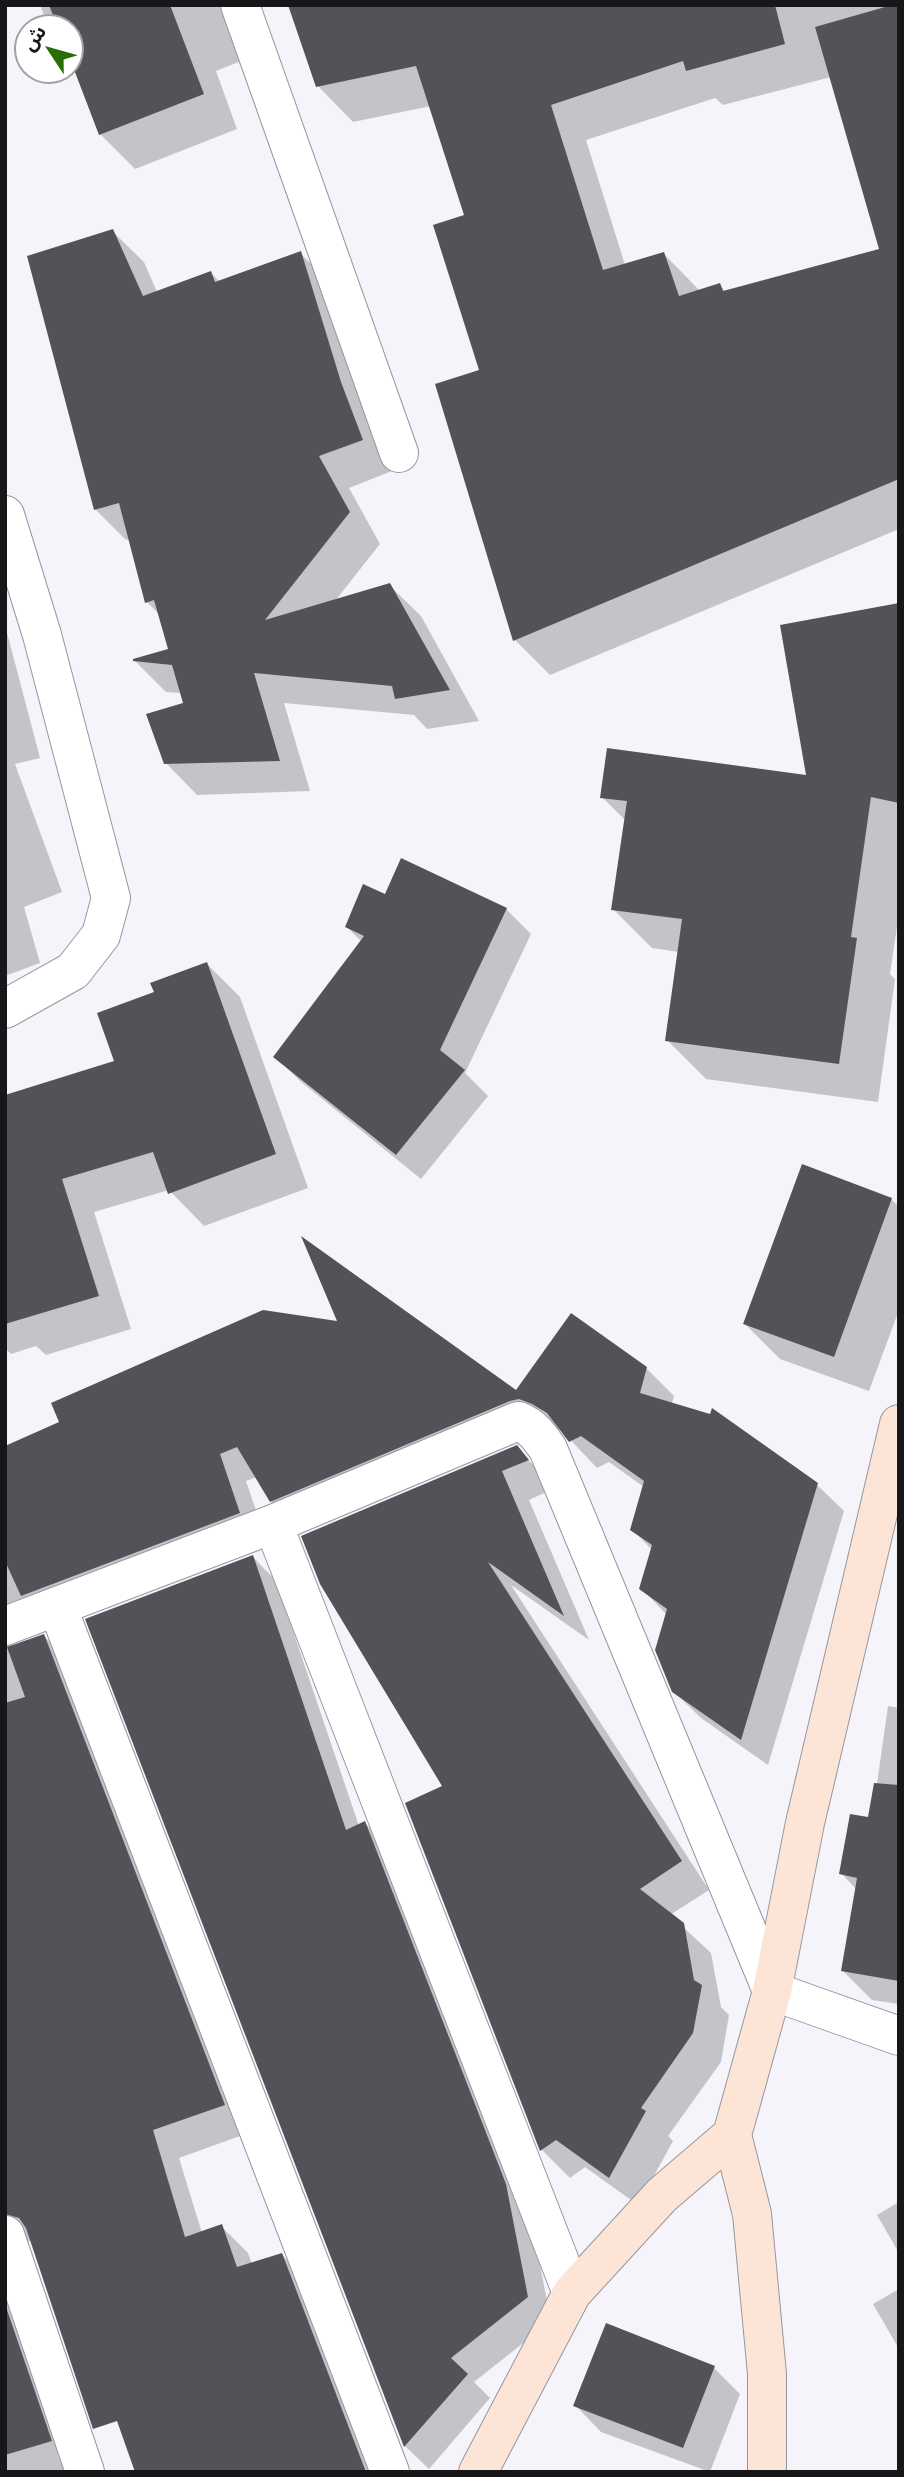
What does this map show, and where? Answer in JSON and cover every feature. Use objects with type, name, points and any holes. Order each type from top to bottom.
[{"type":"street","points":[[240,5],[399,453]]},
{"type":"street","points":[[5,516],[42,635],[111,898],[101,935],[73,971],[5,1009]]},
{"type":"street","points":[[5,1626],[273,1524],[518,1421],[536,1431],[554,1462],[772,1991],[899,2036]]},
{"type":"street","points":[[766,2472],[767,2374],[753,2227],[732,2134],[772,1991],[804,1823],[899,1424]]},
{"type":"street","points":[[273,1524],[572,2294]]},
{"type":"street","points":[[57,1606],[390,2472]]},
{"type":"street","points":[[478,2472],[572,2294],[662,2195],[732,2134]]},
{"type":"street","points":[[5,2235],[85,2472]]},
{"type":"building","points":[[49,5],[170,5],[204,94],[99,135],[80,84],[84,84],[84,14],[53,14]]},
{"type":"building","points":[[288,5],[775,5],[785,44],[686,71],[683,61],[551,105],[603,270],[664,252],[679,296],[720,283],[723,291],[879,249],[815,27],[899,5],[899,479],[513,641],[435,384],[479,370],[433,225],[464,215],[416,66],[316,87]]},
{"type":"building","points":[[113,229],[143,296],[211,271],[215,282],[301,251],[341,382],[363,440],[319,456],[350,512],[265,620],[390,583],[450,690],[395,699],[392,686],[254,673],[280,761],[164,764],[146,714],[183,703],[172,665],[133,661],[168,649],[154,600],[145,603],[119,503],[94,510],[27,256]]},
{"type":"building","points":[[899,603],[899,803],[871,797],[851,937],[857,938],[839,1064],[665,1041],[682,919],[611,910],[627,801],[600,798],[607,748],[806,775],[780,625]]},
{"type":"building","points":[[401,858],[507,908],[440,1050],[465,1070],[396,1155],[273,1057],[364,936],[345,927],[363,884],[385,894]]},
{"type":"building","points":[[207,962],[276,1154],[168,1194],[153,1152],[62,1179],[99,1296],[5,1324],[5,1095],[114,1061],[97,1013],[154,992],[150,983]]},
{"type":"building","points":[[802,1164],[892,1198],[834,1357],[743,1324]]},
{"type":"building","points":[[301,1236],[516,1390],[571,1313],[647,1367],[640,1393],[710,1414],[712,1408],[818,1483],[741,1740],[672,1692],[655,1650],[667,1609],[639,1589],[652,1545],[630,1530],[644,1481],[581,1436],[569,1442],[547,1413],[519,1399],[270,1502],[237,1447],[220,1454],[240,1513],[21,1596],[5,1561],[5,1446],[59,1422],[51,1403],[263,1310],[337,1321]]},
{"type":"building","points":[[517,1445],[529,1460],[502,1471],[564,1616],[488,1562],[682,1861],[640,1889],[684,1923],[694,1980],[702,1985],[693,2033],[641,2108],[646,2111],[609,2178],[556,2140],[540,2151],[405,1803],[442,1786],[320,1584],[301,1536]]},
{"type":"building","points":[[253,1555],[346,1830],[365,1821],[506,2184],[528,2297],[451,2358],[468,2374],[404,2447],[85,1619]]},
{"type":"building","points":[[44,1634],[225,2105],[153,2130],[185,2237],[222,2224],[237,2267],[282,2253],[366,2472],[135,2472],[117,2421],[93,2429],[26,2228],[19,2218],[5,2214],[5,1703],[25,1697],[7,1647]]},
{"type":"building","points":[[874,1783],[899,1785],[899,1981],[841,1971],[857,1878],[839,1874],[850,1814],[868,1817]]},
{"type":"building","points":[[5,2304],[52,2441],[5,2455]]},
{"type":"building","points":[[606,2323],[715,2366],[683,2448],[573,2406]]}]
